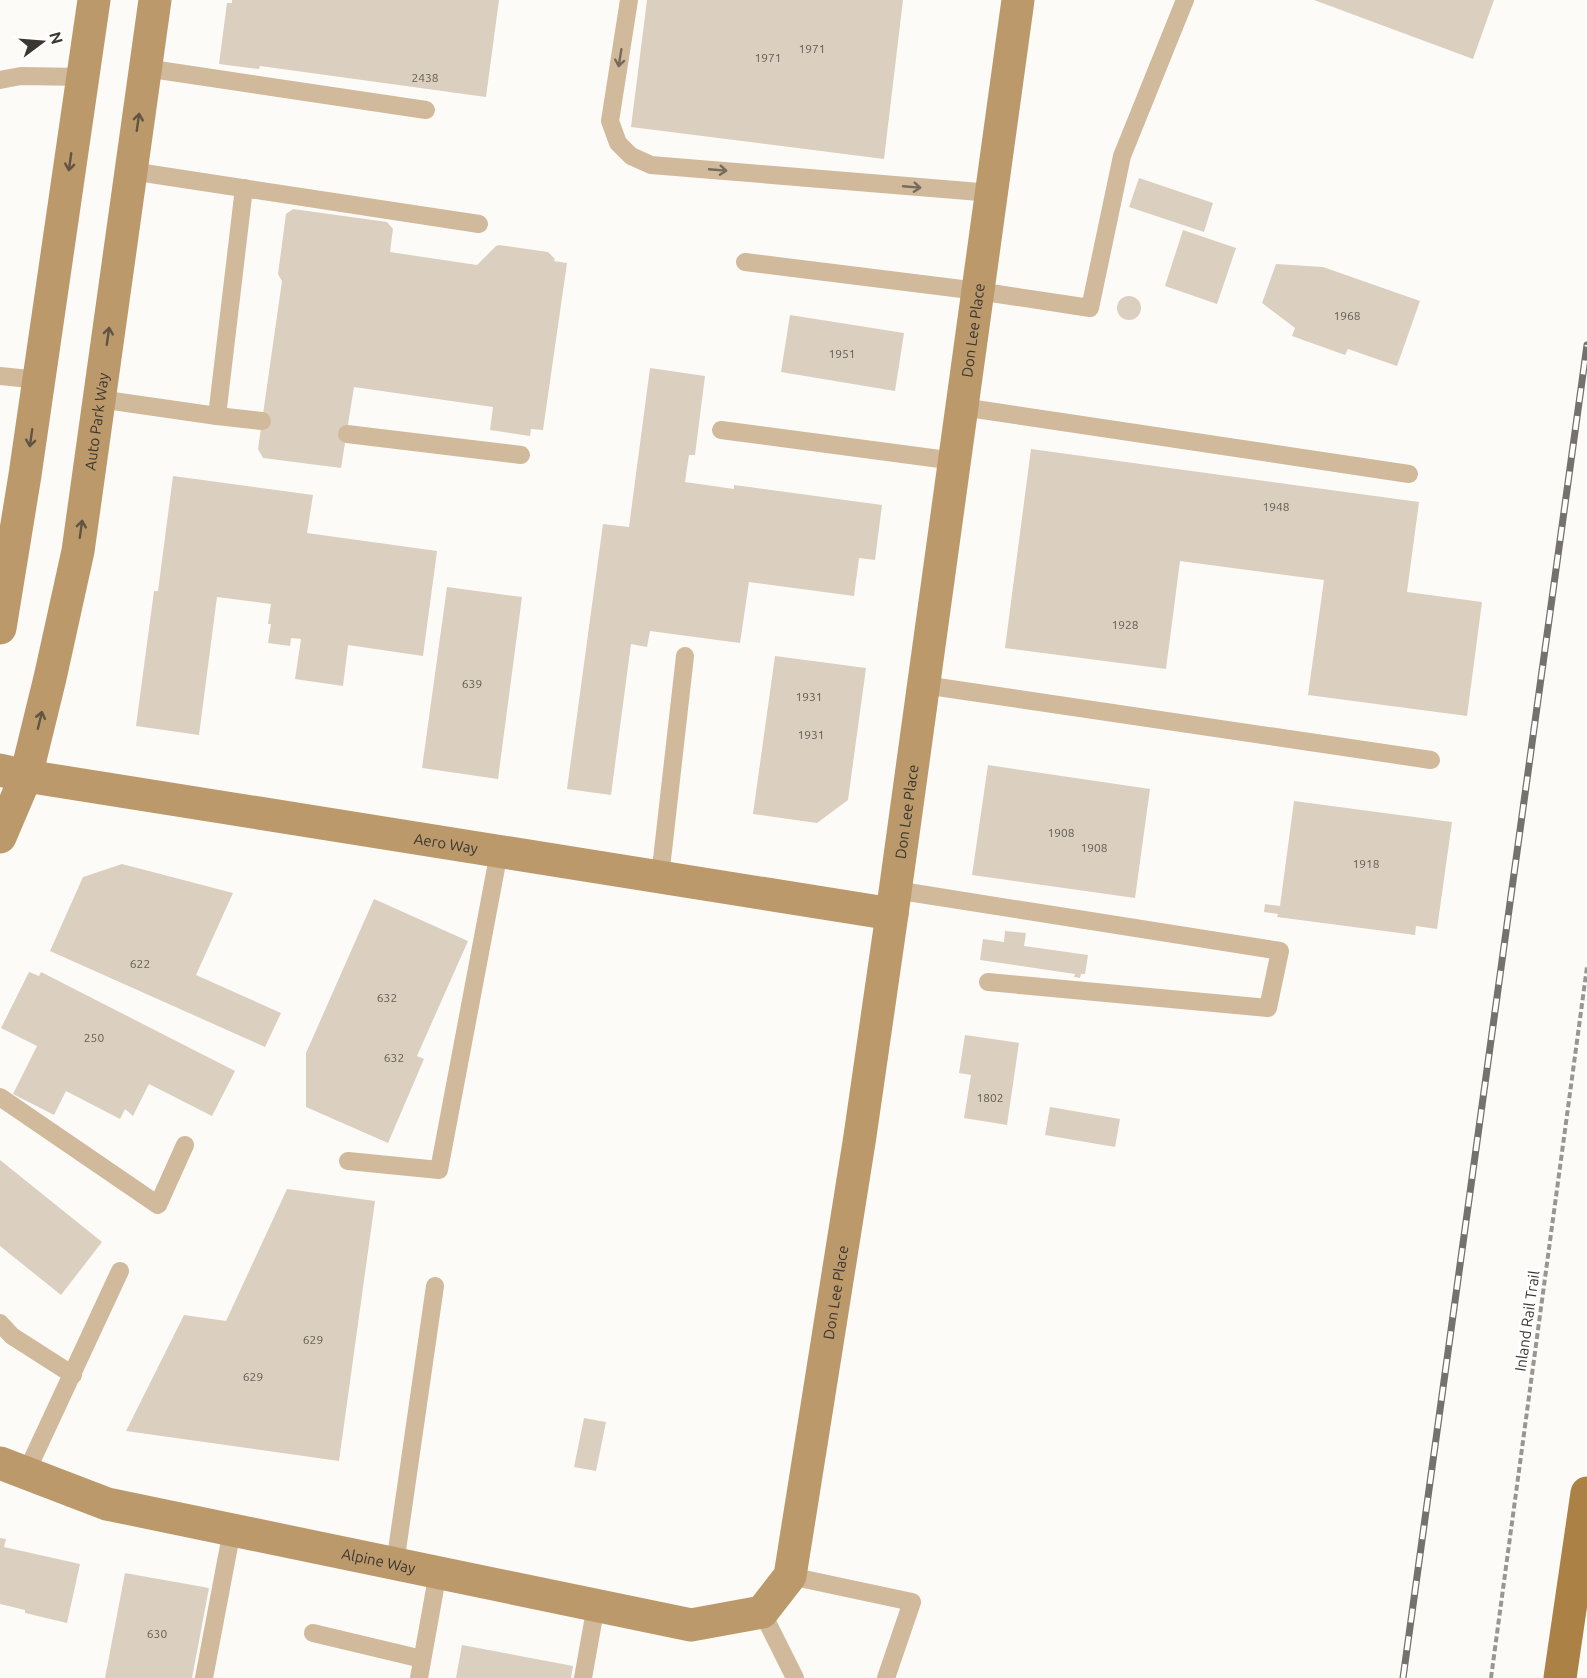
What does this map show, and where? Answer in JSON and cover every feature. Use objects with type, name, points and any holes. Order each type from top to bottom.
[{"type":"main road","points":[[1560,1678],[1587,1493]]},
{"type":"street","points":[[0,627],[39,380],[94,0]]},
{"type":"street","name":"Auto Park Way","points":[[0,837],[13,773],[50,678],[78,551],[155,0]]},
{"type":"street","name":"Don Lee Place","points":[[762,1612],[790,1575],[860,1136],[1018,0]]},
{"type":"street","name":"Aero Way","points":[[13,773],[660,877],[894,902]]},
{"type":"street","name":"Alpine Way","points":[[13,1468],[107,1504],[691,1625],[762,1612]]},
{"type":"lane","points":[[629,0],[610,121],[618,143],[631,156],[651,165],[992,193]]},
{"type":"lane","points":[[746,262],[978,291],[1090,308],[1122,156],[1185,0]]},
{"type":"lane","points":[[145,68],[426,110]]},
{"type":"lane","points":[[0,80],[21,76],[83,77]]},
{"type":"lane","points":[[131,171],[479,224]]},
{"type":"lane","points":[[217,416],[244,188]]},
{"type":"lane","points":[[0,376],[39,380]]},
{"type":"lane","points":[[99,399],[262,421]]},
{"type":"lane","points":[[962,407],[1409,474]]},
{"type":"lane","points":[[722,430],[955,461]]},
{"type":"lane","points":[[347,434],[521,455]]},
{"type":"lane","points":[[660,877],[685,656]]},
{"type":"lane","points":[[924,685],[1431,760]]},
{"type":"lane","points":[[348,1161],[439,1170],[500,852]]},
{"type":"lane","points":[[894,902],[1280,951],[1268,1008],[988,982]]},
{"type":"lane","points":[[0,1096],[158,1205],[184,1145]]},
{"type":"lane","points":[[13,1468],[73,1375],[120,1271]]},
{"type":"lane","points":[[395,1564],[435,1286]]},
{"type":"lane","points":[[0,1323],[12,1336],[73,1375]]},
{"type":"lane","points":[[204,1678],[232,1530]]},
{"type":"lane","points":[[419,1678],[438,1572]]},
{"type":"lane","points":[[790,1575],[912,1602],[886,1678]]},
{"type":"lane","points":[[583,1678],[596,1605]]},
{"type":"lane","points":[[762,1612],[795,1678]]},
{"type":"lane","points":[[313,1633],[422,1659]]},
{"type":"path","name":"Inland Rail Trail","points":[[1491,1678],[1587,967]]},
{"type":"building","points":[[232,0],[499,0],[486,97],[260,66],[259,69],[219,64],[227,3],[232,3]]},
{"type":"building","points":[[647,0],[903,0],[884,159],[631,127]]},
{"type":"building","points":[[1314,0],[1494,0],[1473,59]]},
{"type":"building","points":[[1139,178],[1213,203],[1204,232],[1129,207]]},
{"type":"building","points":[[293,209],[387,222],[393,229],[390,252],[477,265],[499,245],[548,252],[555,259],[554,261],[567,263],[543,430],[531,429],[530,436],[490,430],[493,407],[354,387],[341,468],[263,458],[258,449],[282,281],[278,274],[286,214]]},
{"type":"building","points":[[1183,230],[1236,248],[1217,304],[1165,286]]},
{"type":"building","points":[[1276,264],[1323,267],[1420,301],[1397,366],[1348,349],[1345,355],[1292,336],[1295,328],[1262,303]]},
{"type":"building","points":[[1129,296],[1137,300],[1141,308],[1137,316],[1129,320],[1121,316],[1117,308],[1121,300]]},
{"type":"building","points":[[790,315],[904,333],[895,391],[781,372]]},
{"type":"building","points":[[650,368],[705,376],[695,455],[689,455],[685,482],[734,489],[734,485],[882,505],[875,560],[859,558],[854,596],[749,582],[740,643],[650,631],[647,647],[631,644],[611,795],[567,789],[603,524],[629,527]]},
{"type":"building","points":[[1031,449],[1419,502],[1407,592],[1482,602],[1467,716],[1308,695],[1324,580],[1180,561],[1166,669],[1005,648]]},
{"type":"building","points":[[173,476],[313,495],[307,533],[437,551],[423,656],[348,645],[343,686],[295,679],[301,639],[291,638],[290,646],[268,643],[271,604],[217,597],[199,735],[136,726],[154,591],[158,591]]},
{"type":"building","points":[[447,587],[522,597],[498,779],[422,768]]},
{"type":"building","points":[[775,656],[866,668],[848,800],[817,823],[753,814]]},
{"type":"building","points":[[988,765],[1150,789],[1135,898],[972,875]]},
{"type":"building","points":[[1294,801],[1452,822],[1437,929],[1416,926],[1415,935],[1277,917],[1278,914],[1264,912],[1265,904],[1280,906]]},
{"type":"building","points":[[122,864],[233,893],[196,975],[281,1013],[265,1047],[50,951],[83,877]]},
{"type":"building","points":[[374,899],[468,941],[417,1056],[424,1059],[388,1143],[306,1107],[306,1053]]},
{"type":"building","points":[[1005,931],[1026,933],[1024,946],[1088,955],[1085,974],[1081,974],[1080,978],[1074,977],[1075,974],[980,960],[983,939],[1004,942]]},
{"type":"building","points":[[29,972],[39,976],[41,972],[235,1071],[212,1116],[149,1084],[133,1116],[125,1109],[120,1119],[66,1091],[54,1115],[13,1094],[37,1046],[1,1028]]},
{"type":"building","points":[[965,1035],[1019,1043],[1007,1125],[964,1118],[971,1075],[959,1073]]},
{"type":"building","points":[[1050,1107],[1120,1119],[1115,1147],[1045,1135]]},
{"type":"building","points":[[0,1160],[102,1242],[61,1295],[0,1246]]},
{"type":"building","points":[[287,1189],[375,1201],[339,1461],[126,1431],[184,1315],[226,1321]]},
{"type":"building","points":[[584,1418],[606,1422],[596,1471],[574,1467]]},
{"type":"building","points":[[0,1538],[6,1539],[4,1547],[80,1564],[67,1623],[25,1613],[25,1610],[0,1604]]},
{"type":"building","points":[[125,1573],[209,1588],[192,1678],[105,1678]]},
{"type":"building","points":[[462,1645],[573,1666],[571,1678],[456,1678]]},
{"type":"railway","points":[[1403,1678],[1587,345]]}]
